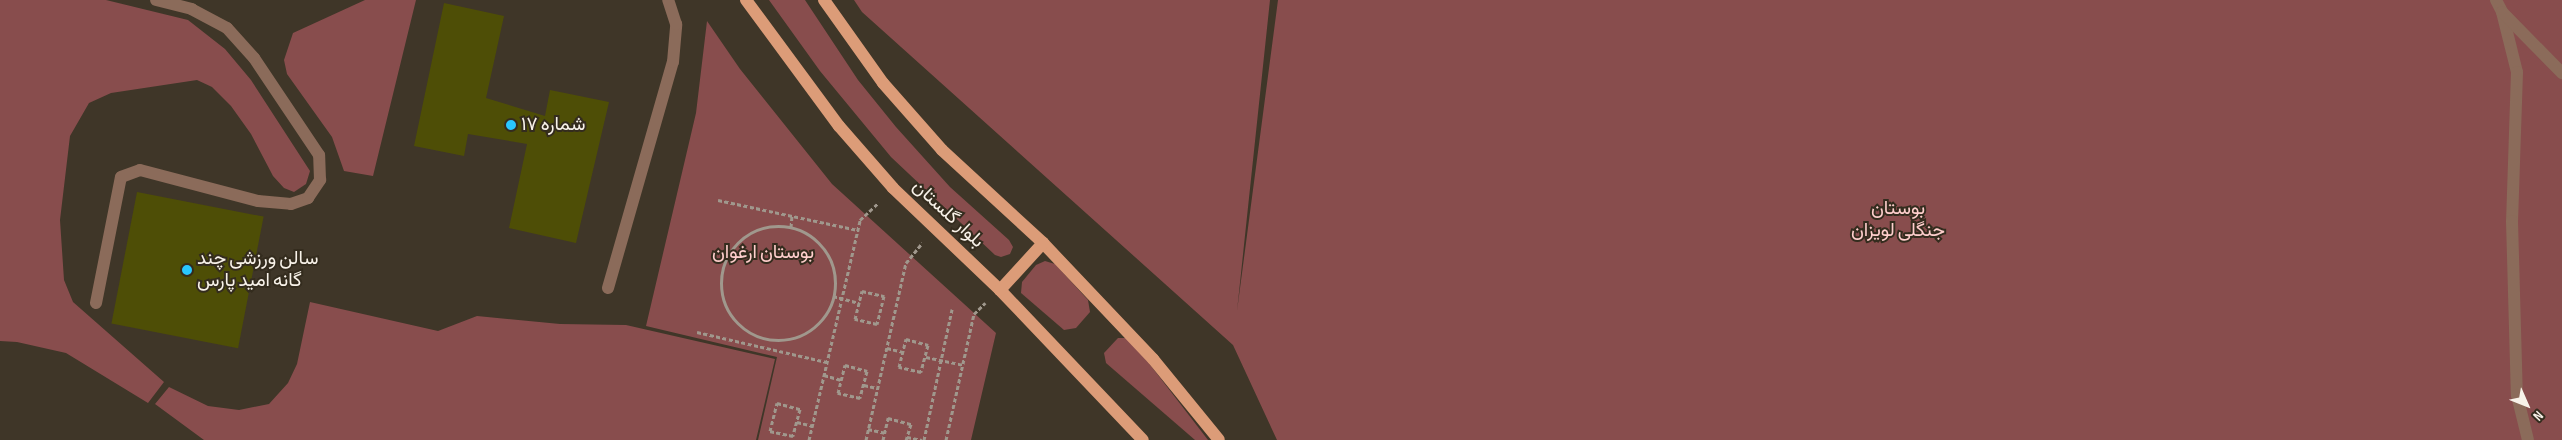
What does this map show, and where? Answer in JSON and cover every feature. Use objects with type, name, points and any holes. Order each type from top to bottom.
[{"type":"main road","name":"بلوار گلستان","points":[[746,0],[838,126],[893,188],[1000,290],[1143,440]]},
{"type":"main road","points":[[824,0],[883,83],[942,150],[1043,243],[1153,359],[1219,440]]},
{"type":"main road","points":[[1000,290],[1043,243]]},
{"type":"street","points":[[96,303],[121,177],[140,170],[258,201],[291,204],[308,198],[320,180],[319,155],[240,43],[227,28],[192,8],[156,0]]},
{"type":"street","points":[[608,288],[673,62],[676,24],[668,0]]},
{"type":"street","points":[[2496,0],[2502,12],[2517,72],[2512,221],[2517,395],[2528,440]]},
{"type":"street","points":[[2502,12],[2562,73]]},
{"type":"path","points":[[809,440],[860,220],[893,188]]},
{"type":"path","points":[[718,200],[858,230]]},
{"type":"path","points":[[790,228],[792,216]]},
{"type":"path","points":[[866,440],[906,263],[935,227]]},
{"type":"path","points":[[762,228],[790,228],[815,238],[827,252],[834,269],[833,296],[821,321],[806,334],[787,340],[766,339],[748,332],[734,319],[724,302],[721,283],[724,265],[732,249],[745,236],[762,228]]},
{"type":"path","points":[[946,440],[974,314],[1000,290]]},
{"type":"path","points":[[862,291],[884,296],[877,324],[855,319],[859,303],[862,291]]},
{"type":"path","points":[[833,296],[859,303]]},
{"type":"path","points":[[883,440],[888,418],[910,424],[907,438],[923,440],[952,309]]},
{"type":"path","points":[[697,332],[827,362]]},
{"type":"path","points":[[764,347],[766,339]]},
{"type":"path","points":[[906,339],[928,345],[921,372],[899,367],[903,352],[906,339]]},
{"type":"path","points":[[887,348],[903,352]]},
{"type":"path","points":[[926,357],[963,365]]},
{"type":"path","points":[[845,365],[867,371],[860,398],[838,393],[841,380],[845,365]]},
{"type":"path","points":[[824,375],[841,380]]},
{"type":"path","points":[[864,385],[878,388]]},
{"type":"path","points":[[777,403],[800,409],[796,422],[793,436],[770,431],[777,403]]},
{"type":"path","points":[[796,422],[813,426]]},
{"type":"path","points":[[868,429],[884,433]]},
{"type":"green space","points":[[0,0],[106,0],[188,20],[225,49],[251,80],[310,171],[306,184],[294,192],[284,188],[273,176],[251,134],[231,106],[212,87],[197,80],[111,93],[89,103],[70,136],[60,220],[64,280],[73,302],[164,382],[148,403],[66,353],[17,342],[0,341]]},
{"type":"green space","points":[[365,0],[416,0],[373,176],[344,171],[332,137],[287,74],[284,60],[293,33]]},
{"type":"green space","points":[[769,0],[805,0],[858,80],[896,127],[950,187],[1009,240],[1013,247],[1010,254],[1001,257],[995,255],[891,157],[820,71]]},
{"type":"green space","name":"بوستان جنگلی لویزان","points":[[854,0],[1270,0],[1237,311],[1278,0],[2562,0],[2562,440],[1277,440],[1233,345],[862,12]]},
{"type":"green space","name":"بوستان ارغوان","points":[[707,21],[740,69],[832,184],[996,333],[971,440],[758,440],[777,357],[646,326],[696,113]]},
{"type":"green space","points":[[1045,261],[1055,264],[1088,300],[1090,312],[1076,328],[1064,330],[1021,293],[1022,282],[1036,265]]},
{"type":"green space","points":[[310,302],[438,331],[477,316],[560,324],[626,325],[775,359],[756,440],[204,440],[155,404],[169,387],[208,406],[239,410],[269,404],[288,383],[297,364]]},
{"type":"green space","points":[[1118,338],[1127,338],[1138,349],[1208,440],[1195,440],[1106,363],[1104,353]]},
{"type":"building","name":"شماره ۱۷","points":[[444,3],[504,16],[486,98],[545,116],[550,90],[609,102],[576,243],[509,228],[527,144],[468,134],[464,156],[414,146]]},
{"type":"building","name":"سالن ورزشی چند گانه امید پارس","points":[[137,192],[264,217],[238,348],[111,324]]},
{"type":"place","name":"شماره ۱۷","points":[[511,125]]},
{"type":"place","name":"سالن ورزشی چند گانه امید پارس","points":[[187,270]]}]
